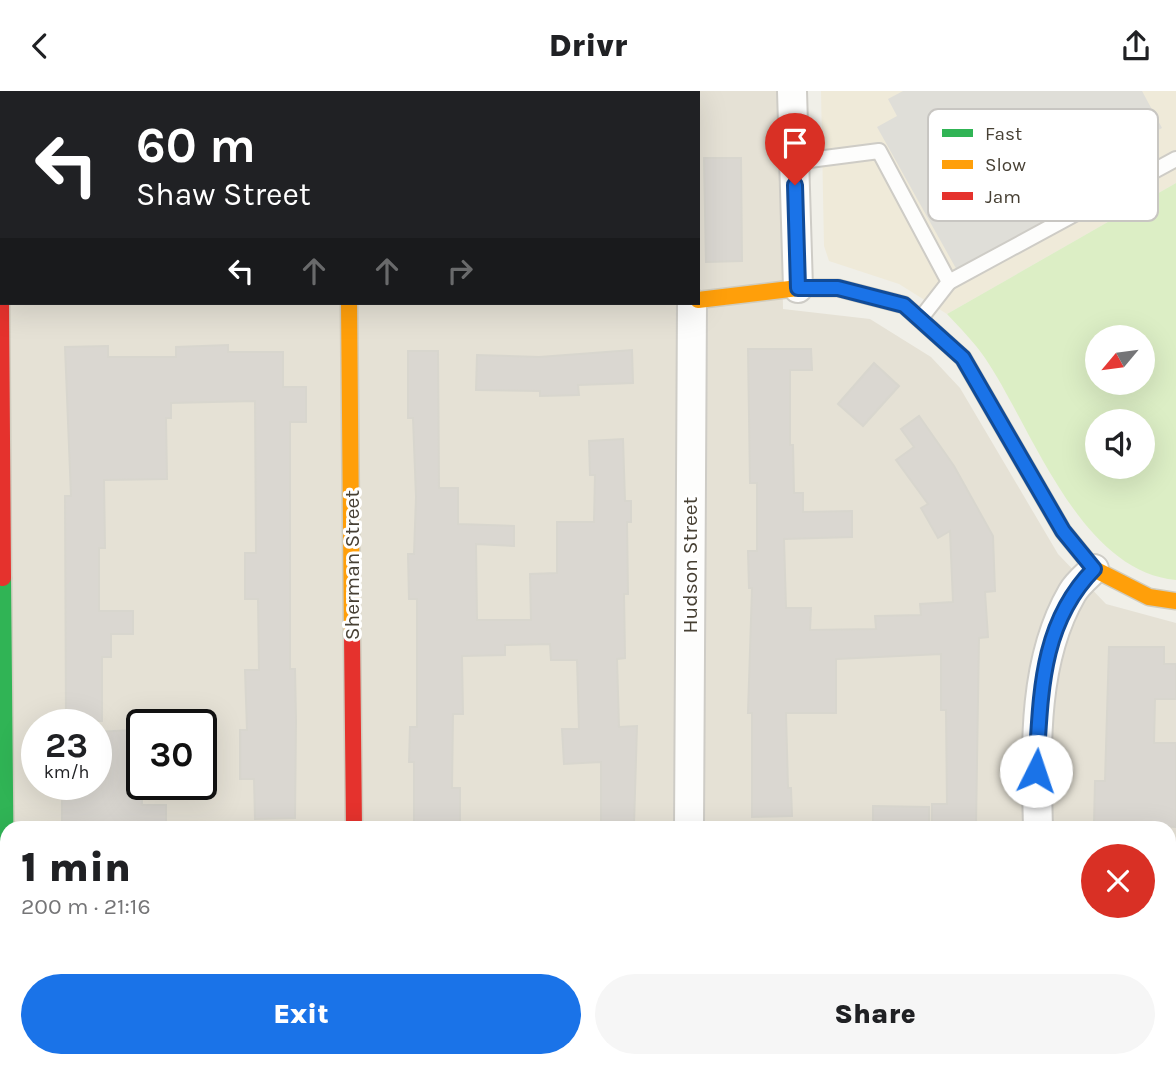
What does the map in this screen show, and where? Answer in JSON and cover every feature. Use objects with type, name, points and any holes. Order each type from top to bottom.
[{"type":"street","points":[[792,91],[798,288]]},
{"type":"street","points":[[700,300],[798,288],[838,288],[904,305],[963,358],[1063,531],[1094,569],[1149,597],[1176,601]]},
{"type":"street","points":[[1,305],[5,821]]},
{"type":"street","name":"Sherman Street","points":[[349,305],[354,821]]},
{"type":"street","name":"Hudson Street","points":[[689,821],[692,305]]},
{"type":"street","points":[[1038,821],[1036,771],[1043,666],[1073,591],[1094,569]]},
{"type":"lane","points":[[794,162],[879,151],[949,282]]},
{"type":"lane","points":[[1158,169],[1176,159]]},
{"type":"lane","points":[[920,319],[949,282],[1062,221]]},
{"type":"shaded area","points":[[700,91],[780,91],[783,309],[870,319],[931,357],[960,388],[1058,554],[1106,604],[1176,623],[1176,821],[0,821],[0,305],[700,305]]},
{"type":"shaded area","points":[[821,91],[1176,91],[1176,183],[1158,193],[1158,109],[928,109],[928,221],[1110,221],[947,314],[899,284],[829,261],[824,246]]},
{"type":"shaded area","points":[[903,91],[1142,91],[1152,109],[928,109],[928,218],[877,127],[897,116],[888,99]]},
{"type":"shaded area","points":[[930,221],[1050,221],[958,272]]},
{"type":"green space","points":[[1176,183],[1176,580],[1142,571],[1112,551],[1086,525],[1062,492],[985,358],[947,314],[1110,221],[1158,221],[1158,193]]},
{"type":"building","points":[[704,158],[741,158],[742,261],[706,262]]},
{"type":"building","points":[[228,345],[228,352],[283,352],[283,387],[306,387],[306,422],[290,422],[290,669],[295,669],[295,818],[255,819],[254,779],[240,779],[240,730],[247,730],[245,670],[259,670],[258,599],[245,599],[245,553],[256,553],[255,401],[171,403],[171,418],[166,418],[167,479],[104,480],[105,548],[99,548],[99,611],[133,611],[133,634],[111,634],[111,657],[102,657],[102,709],[66,709],[65,496],[71,496],[65,347],[108,346],[108,357],[176,357],[176,347]]},
{"type":"building","points":[[748,349],[811,349],[812,370],[790,370],[790,445],[793,445],[794,493],[803,493],[803,512],[852,511],[852,537],[784,539],[786,608],[811,608],[810,630],[876,629],[875,616],[921,615],[920,604],[953,602],[950,531],[938,538],[921,508],[928,504],[896,460],[914,447],[901,429],[919,416],[954,466],[993,536],[995,591],[985,592],[988,637],[979,638],[976,821],[932,821],[932,804],[947,804],[946,710],[941,710],[941,654],[836,659],[836,713],[786,713],[788,788],[791,788],[792,816],[752,817],[752,713],[748,713],[752,588],[749,588],[748,551],[757,551],[757,483],[750,483]]},
{"type":"building","points":[[632,350],[633,383],[578,385],[579,395],[540,396],[540,391],[476,390],[477,355],[539,357]]},
{"type":"building","points":[[408,351],[438,351],[439,488],[458,488],[458,524],[514,526],[514,546],[476,544],[477,620],[531,620],[530,574],[557,573],[557,522],[594,522],[595,475],[590,475],[589,441],[623,439],[625,501],[631,501],[631,522],[627,522],[625,658],[617,659],[619,727],[637,726],[634,821],[601,821],[601,762],[564,764],[562,729],[579,729],[577,660],[551,660],[550,644],[505,645],[505,655],[462,656],[463,714],[453,714],[452,788],[460,788],[460,821],[414,821],[414,762],[409,762],[410,727],[417,727],[417,599],[409,599],[408,554],[414,554],[416,497],[413,418],[408,418]]},
{"type":"building","points":[[874,363],[899,386],[863,426],[838,404]]},
{"type":"building","points":[[1109,647],[1164,647],[1164,664],[1176,664],[1176,699],[1155,699],[1154,743],[1176,743],[1176,821],[1094,821],[1095,781],[1105,781]]},
{"type":"building","points":[[126,730],[126,800],[142,800],[142,805],[166,805],[166,821],[62,821],[62,800],[112,800],[112,731]]},
{"type":"building","points":[[873,806],[929,807],[929,821],[873,821]]},
{"type":"traffic: fast","points":[[3,578],[5,821]]},
{"type":"traffic: slow","points":[[700,300],[798,288],[838,288],[904,305],[963,358],[1063,531],[1094,569],[1149,597],[1176,601]]},
{"type":"traffic: slow","points":[[349,305],[352,635]]},
{"type":"traffic: jam","points":[[1,305],[3,578]]},
{"type":"traffic: jam","points":[[352,635],[354,821]]},
{"type":"route","points":[[795,185],[798,288],[838,288],[904,305],[963,358],[1063,531],[1094,569],[1073,591],[1043,666],[1036,771]]}]
